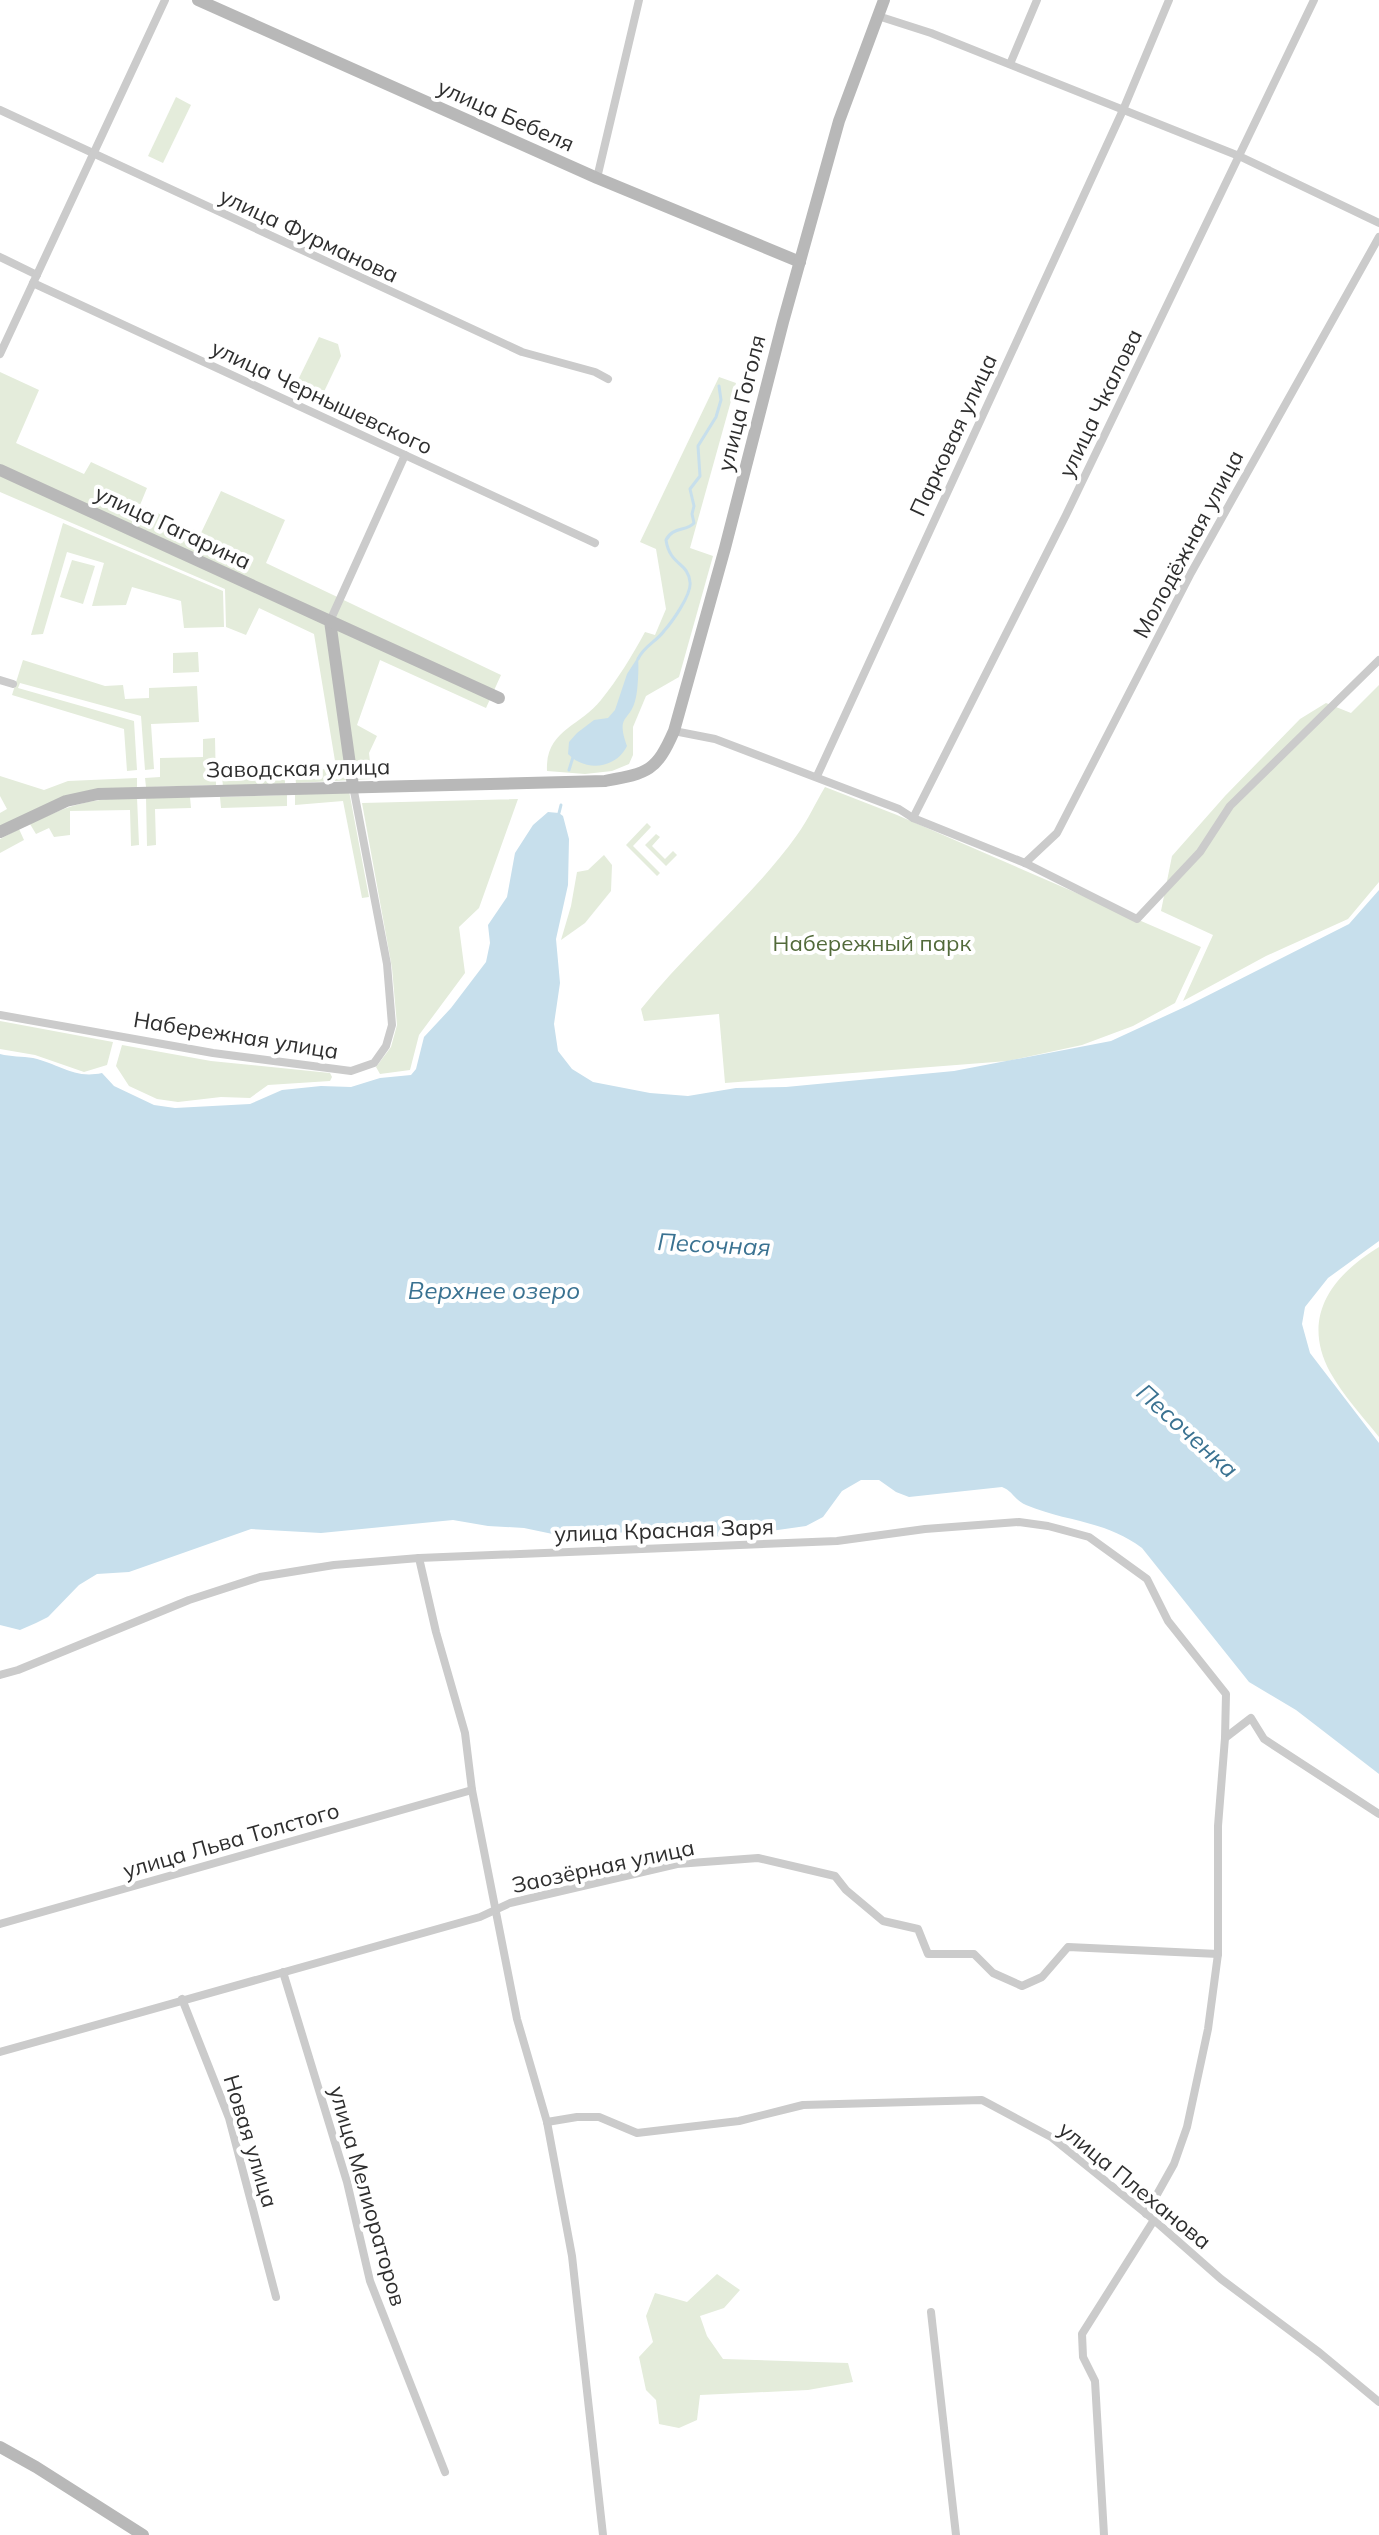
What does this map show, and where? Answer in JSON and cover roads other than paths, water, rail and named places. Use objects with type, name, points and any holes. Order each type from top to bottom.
[{"type":"main road","name":"улица Бебеля","points":[[198,0],[597,178],[800,262]]},
{"type":"main road","name":"улица Гоголя","points":[[605,781],[648,770],[662,758],[674,731],[839,121],[884,0]]},
{"type":"main road","name":"улица Гагарина","points":[[0,470],[499,698]]},
{"type":"main road","points":[[330,621],[353,786]]},
{"type":"main road","name":"Заводская улица","points":[[0,832],[66,801],[98,794],[605,781]]},
{"type":"main road","points":[[0,2447],[143,2535]]},
{"type":"street","points":[[0,354],[165,0]]},
{"type":"street","points":[[597,178],[639,0]]},
{"type":"street","points":[[1010,64],[1037,0]]},
{"type":"street","name":"Парковая улица","points":[[817,776],[1123,110],[1169,0]]},
{"type":"street","name":"улица Чкалова","points":[[913,818],[1066,515],[1314,0]]},
{"type":"street","points":[[878,16],[931,33],[1239,156],[1379,223]]},
{"type":"street","name":"улица Фурманова","points":[[0,110],[513,348],[595,372],[608,379]]},
{"type":"street","name":"Молодёжная улица","points":[[1025,863],[1057,833],[1191,573],[1379,237]]},
{"type":"street","name":"улица Чернышевского","points":[[0,257],[35,279],[595,543]]},
{"type":"street","points":[[330,621],[405,455]]},
{"type":"street","points":[[674,731],[715,739],[899,809],[913,818],[1025,863],[1137,919],[1200,852],[1230,806],[1379,660]]},
{"type":"street","points":[[0,680],[13,684]]},
{"type":"street","name":"Набережная улица","points":[[0,1015],[244,1057],[351,1071],[374,1063],[386,1046],[392,1025],[387,964],[353,786]]},
{"type":"street","name":"улица Красная Заря","points":[[0,1675],[189,1600],[260,1577],[334,1565],[419,1558],[837,1541],[925,1529],[1019,1522],[1089,1537],[1147,1579],[1168,1621],[1226,1694],[1218,1826],[1218,1954],[1208,2029],[1187,2127],[1174,2164],[1146,2214]]},
{"type":"street","points":[[419,1558],[465,1733],[472,1790],[517,2019],[547,2122],[572,2256],[603,2535]]},
{"type":"street","points":[[1225,1738],[1251,1718],[1264,1739],[1379,1814]]},
{"type":"street","name":"улица Льва Толстого","points":[[0,1924],[472,1790]]},
{"type":"street","name":"Заозёрная улица","points":[[0,2052],[283,1972],[510,1903],[677,1864],[758,1858],[835,1876],[846,1890],[883,1921],[918,1929],[928,1954],[974,1954],[993,1973],[1022,1986],[1042,1977],[1068,1947],[1218,1954]]},
{"type":"street","name":"улица Мелиораторов","points":[[283,1972],[347,2182],[370,2281],[445,2472]]},
{"type":"street","name":"Новая улица","points":[[182,1999],[229,2118],[276,2297]]},
{"type":"street","name":"улица Плеханова","points":[[547,2122],[599,2117],[637,2133],[739,2121],[803,2105],[982,2100],[1051,2137],[1221,2279],[1320,2353],[1379,2402]]},
{"type":"street","points":[[1104,2535],[1095,2381],[1083,2357],[1082,2334],[1154,2220]]},
{"type":"street","points":[[931,2312],[956,2535]]},
{"type":"water","points":[[638,657],[636,697],[623,723],[627,746],[622,754],[608,763],[591,765],[575,760],[568,754],[569,742],[594,720],[608,718],[615,710],[627,674]]},
{"type":"water","name":"Верхнее озеро","points":[[548,812],[563,816],[569,839],[568,885],[556,939],[560,983],[554,1024],[558,1051],[572,1069],[593,1082],[650,1093],[688,1096],[736,1088],[786,1087],[954,1071],[1111,1041],[1349,924],[1379,890],[1379,1241],[1328,1278],[1305,1307],[1302,1324],[1310,1353],[1379,1443],[1379,1774],[1296,1710],[1249,1682],[1142,1548],[1114,1532],[1026,1505],[1002,1487],[909,1497],[879,1480],[861,1480],[842,1491],[823,1517],[806,1526],[730,1537],[695,1535],[656,1526],[597,1537],[567,1537],[524,1528],[453,1520],[321,1533],[251,1529],[129,1572],[97,1574],[79,1585],[48,1617],[20,1630],[0,1625],[0,1054],[33,1058],[83,1074],[102,1073],[114,1086],[154,1105],[175,1108],[250,1104],[282,1090],[351,1087],[380,1078],[411,1075],[416,1069],[424,1037],[486,962],[490,943],[488,925],[507,897],[515,853],[533,825]]},
{"type":"waterway","points":[[638,659],[672,621],[690,587],[689,576],[671,555],[666,540],[672,533],[694,523],[690,489],[700,476],[698,446],[716,417],[721,400],[719,386]]},
{"type":"waterway","points":[[569,770],[573,757]]},
{"type":"waterway","points":[[559,813],[561,805]]},
{"type":"park label","name":"Набережный парк","points":[[872,943]]},
{"type":"water label","name":"Песочная","points":[[714,1245]]},
{"type":"water label","name":"Песоченка","points":[[1187,1431]]}]
